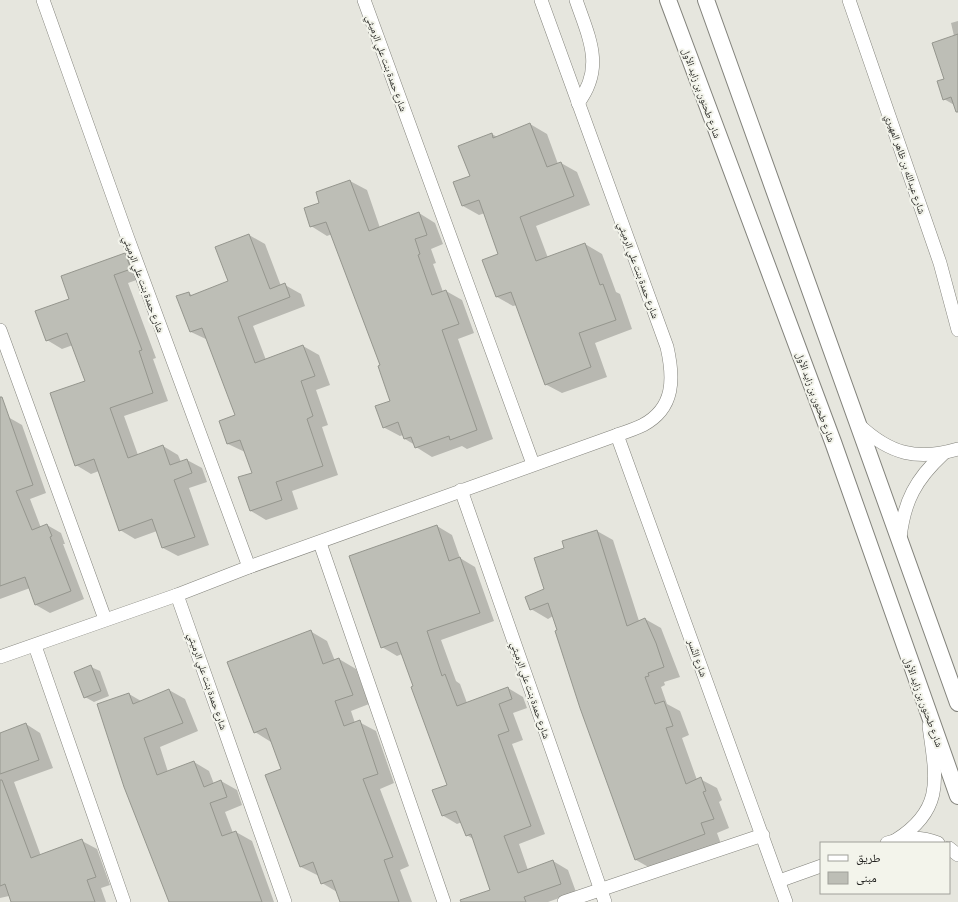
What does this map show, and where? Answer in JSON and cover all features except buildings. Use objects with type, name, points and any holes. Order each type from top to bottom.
[{"type":"street","name":"شارع حمدة بنت علي الرميثي","points":[[43,0],[127,236],[249,567]]},
{"type":"street","name":"شارع حمدة بنت علي الرميثي","points":[[364,0],[533,464]]},
{"type":"street","name":"شارع حمدة بنت علي الرميثي","points":[[0,657],[35,646],[105,619],[178,595],[249,567],[320,543],[461,490],[617,435],[643,425],[657,415],[667,401],[672,385],[672,369],[667,347],[541,0]]},
{"type":"street","points":[[576,0],[593,56],[592,76],[584,95],[578,103]]},
{"type":"street","name":"شارع طحنون بن زايد الأول","points":[[668,0],[830,435],[958,796]]},
{"type":"street","points":[[706,0],[958,703]]},
{"type":"street","name":"شارع عبدالله بن ظاهر المهيري","points":[[849,0],[940,263],[958,330]]},
{"type":"street","points":[[0,330],[105,619]]},
{"type":"street","points":[[859,425],[872,438],[888,448],[906,454],[924,456],[943,454],[958,449]]},
{"type":"street","name":"شارع النَّسر","points":[[617,435],[786,902]]},
{"type":"street","points":[[900,538],[902,518],[908,500],[928,467],[943,454]]},
{"type":"street","name":"شارع حمدة بنت علي الرميثي","points":[[461,490],[603,896]]},
{"type":"street","points":[[320,543],[444,902]]},
{"type":"street","name":"شارع حمدة بنت علي الرميثي","points":[[178,595],[285,902]]},
{"type":"street","points":[[35,646],[124,902]]},
{"type":"street","points":[[891,841],[910,831],[922,818],[931,803],[935,786],[935,769],[926,709]]},
{"type":"street","points":[[564,902],[603,896],[763,835]]},
{"type":"street","points":[[891,841],[912,838],[933,842]]},
{"type":"street","points":[[950,849],[958,855]]},
{"type":"street","points":[[779,881],[820,866]]}]
